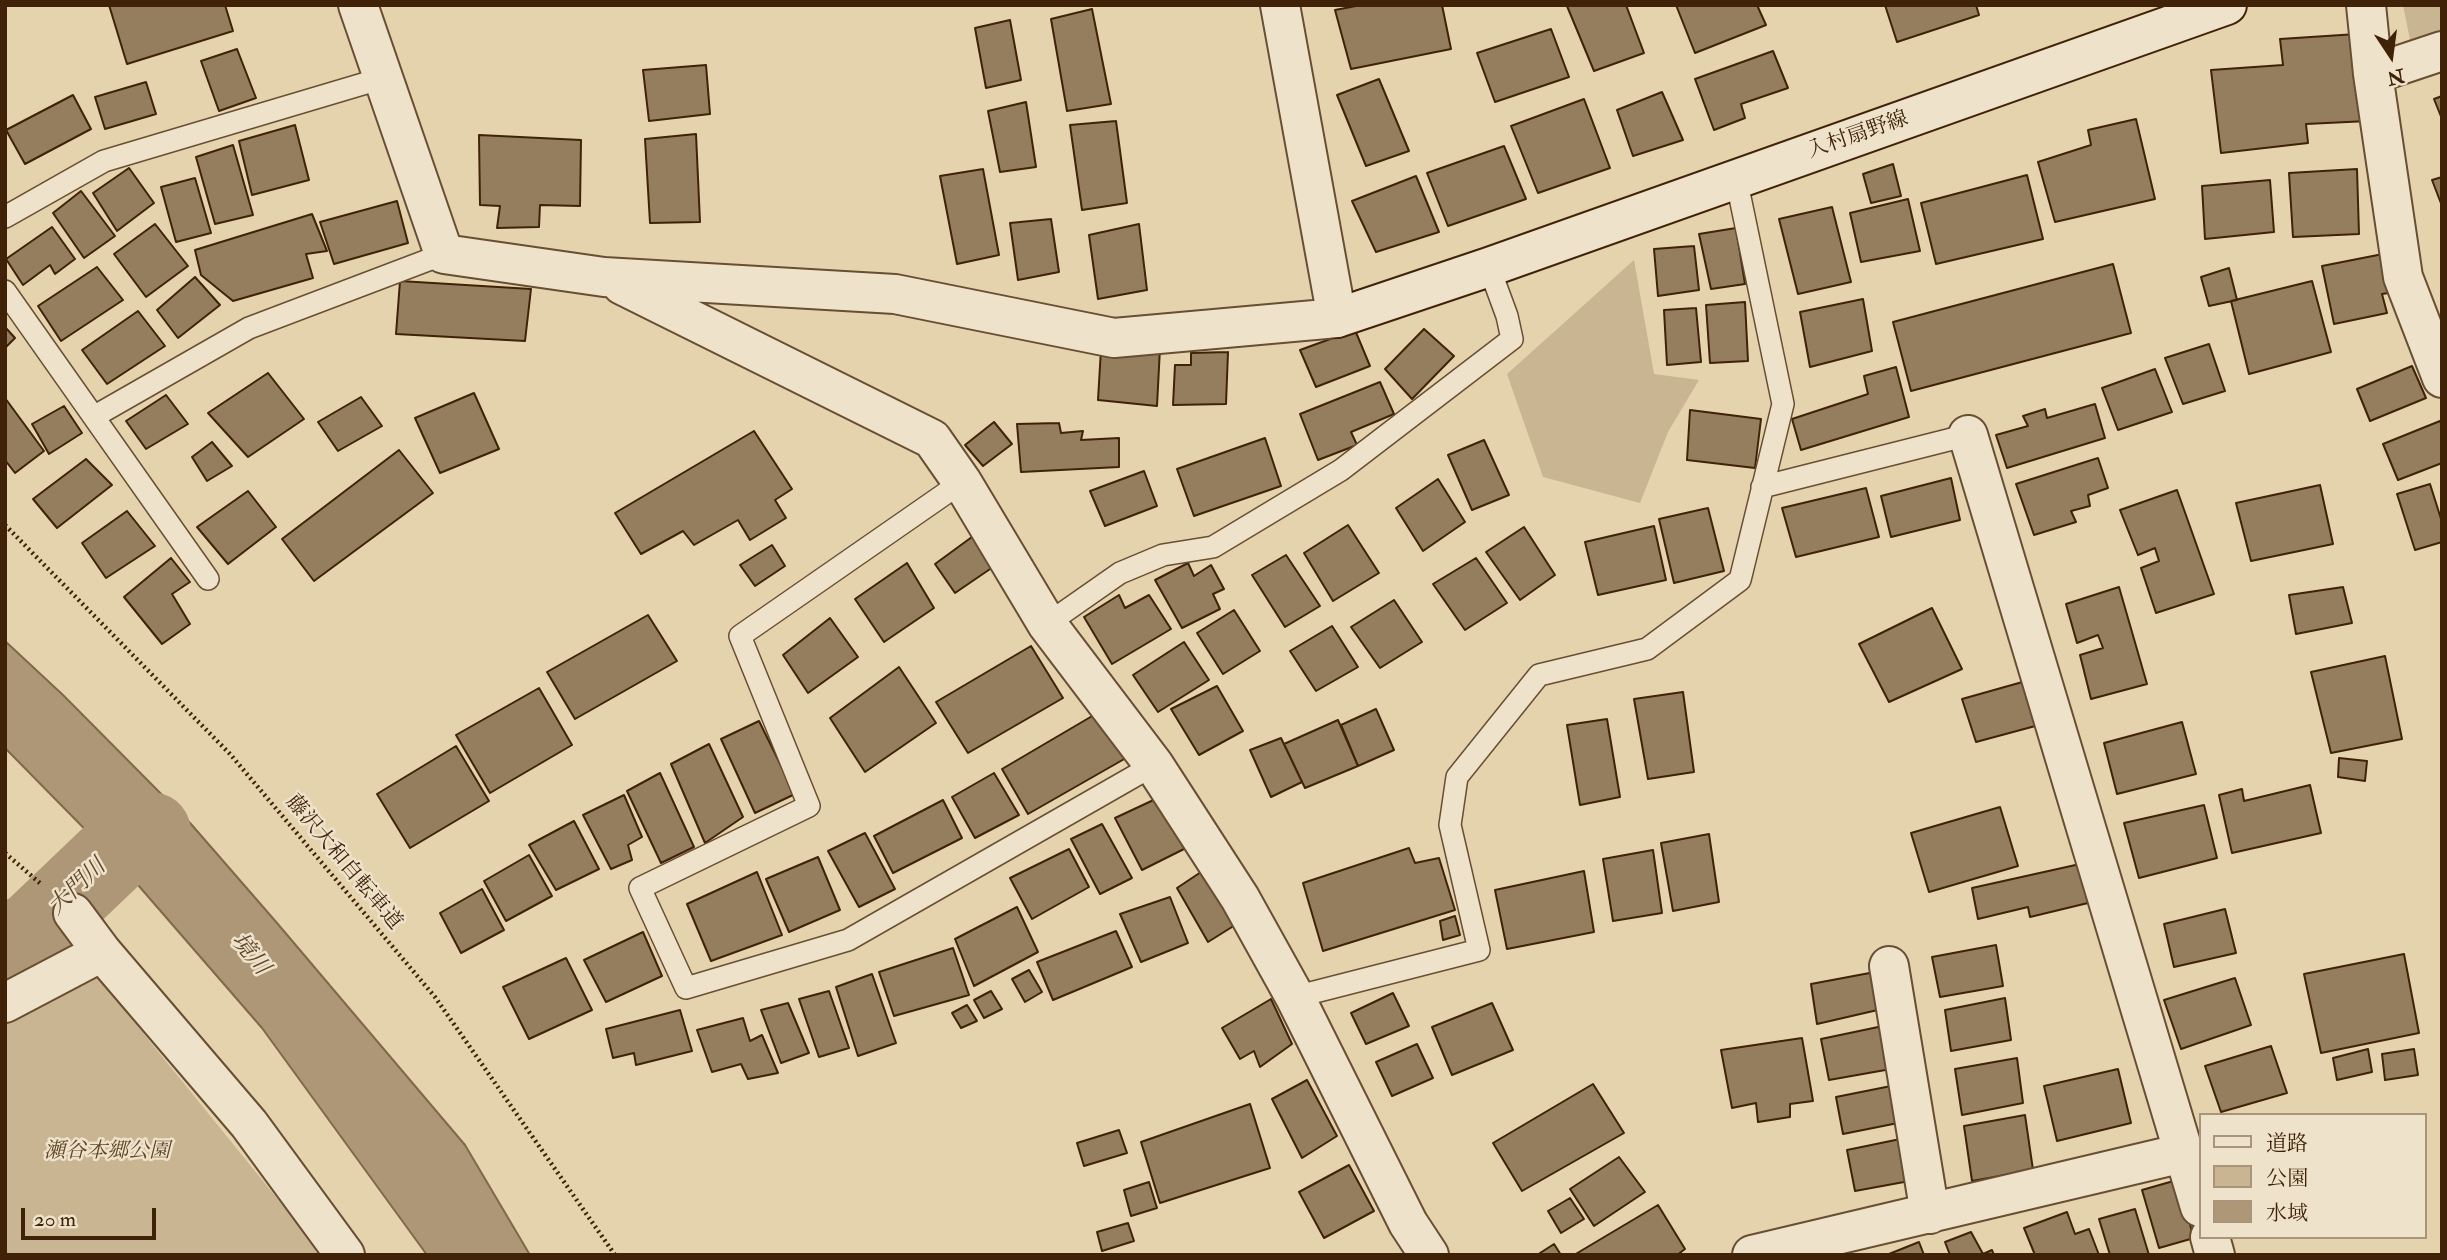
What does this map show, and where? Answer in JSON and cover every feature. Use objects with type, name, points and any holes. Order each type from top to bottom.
[{"type":"street","points":[[358,5],[444,254],[604,276],[932,439],[962,482],[1047,624],[1154,765],[1240,898],[1295,997],[1408,1223],[1429,1255]]},
{"type":"street","points":[[1280,5],[1337,318]]},
{"type":"street","name":"入村扇野線","points":[[604,276],[895,294],[1114,338],[1337,318],[1489,267],[2227,5]]},
{"type":"street","points":[[2365,5],[2403,277],[2442,377]]},
{"type":"street","points":[[2373,74],[2442,51]]},
{"type":"street","points":[[1968,435],[2198,1201]]},
{"type":"street","points":[[73,913],[102,952],[248,1124],[345,1255]]},
{"type":"street","points":[[5,1003],[102,952]]},
{"type":"street","points":[[1889,966],[1930,1214]]},
{"type":"street","points":[[1752,1255],[2183,1153]]},
{"type":"lane","points":[[5,217],[104,161],[383,78]]},
{"type":"lane","points":[[1295,997],[1479,950],[1450,825],[1457,777],[1539,675],[1647,649],[1740,580],[1783,404],[1735,178]]},
{"type":"lane","points":[[95,416],[249,328],[444,254]]},
{"type":"lane","points":[[1047,624],[1120,573],[1163,555],[1213,547],[1341,470],[1512,339],[1507,316],[1489,267]]},
{"type":"lane","points":[[5,291],[208,579]]},
{"type":"lane","points":[[1762,487],[1968,435]]},
{"type":"lane","points":[[962,482],[740,636],[809,806],[640,888],[686,988],[848,940],[1154,765]]},
{"type":"path","name":"藤沢大和自転車道","points":[[5,525],[230,754],[427,987],[615,1255]]},
{"type":"green space","points":[[2403,5],[2442,5],[2442,36],[2411,45]]},
{"type":"green space","points":[[1634,260],[1654,374],[1699,380],[1668,432],[1640,503],[1543,477],[1507,374]]},
{"type":"green space","name":"瀬谷本郷公園","points":[[96,975],[323,1255],[5,1255],[5,1024]]},
{"type":"water","name":"境川","points":[[5,641],[63,695],[191,824],[277,923],[465,1145],[530,1255],[427,1255],[262,1028],[125,870],[5,748]]},
{"type":"building","points":[[109,5],[225,5],[233,31],[127,64]]},
{"type":"building","points":[[1361,5],[1442,5],[1451,49],[1351,69],[1335,10]]},
{"type":"building","points":[[1626,5],[1644,53],[1594,71],[1567,6]]},
{"type":"building","points":[[1676,5],[1757,5],[1766,25],[1695,53]]},
{"type":"building","points":[[1885,5],[1976,5],[1979,15],[1897,42]]},
{"type":"building","points":[[1092,9],[1111,104],[1067,111],[1051,19]]},
{"type":"building","points":[[1010,20],[1021,80],[986,88],[975,28]]},
{"type":"building","points":[[1551,29],[1569,77],[1495,102],[1477,53]]},
{"type":"building","points":[[2357,34],[2368,121],[2306,124],[2308,143],[2221,153],[2211,70],[2283,65],[2280,39]]},
{"type":"building","points":[[237,49],[256,98],[219,111],[201,61]]},
{"type":"building","points":[[1773,51],[1788,88],[1741,104],[1745,118],[1714,130],[1695,79]]},
{"type":"building","points":[[706,65],[710,114],[649,121],[643,70]]},
{"type":"building","points":[[1379,79],[1409,151],[1366,166],[1337,95]]},
{"type":"building","points":[[146,82],[156,114],[105,129],[95,97]]},
{"type":"building","points":[[1662,92],[1683,140],[1633,156],[1617,110]]},
{"type":"building","points":[[73,95],[91,129],[25,164],[6,130]]},
{"type":"building","points":[[2442,96],[2442,119],[2434,99]]},
{"type":"building","points":[[1584,99],[1610,168],[1538,193],[1511,126]]},
{"type":"building","points":[[1026,102],[1036,167],[1000,172],[988,111]]},
{"type":"building","points":[[2136,119],[2155,199],[2055,222],[2038,162],[2091,145],[2088,130]]},
{"type":"building","points":[[1116,121],[1127,203],[1082,210],[1070,125]]},
{"type":"building","points":[[295,125],[309,180],[252,195],[239,141]]},
{"type":"building","points":[[696,134],[700,222],[650,223],[645,139]]},
{"type":"building","points":[[479,135],[581,140],[580,206],[540,205],[539,227],[497,228],[500,206],[480,205]]},
{"type":"building","points":[[233,145],[253,215],[215,224],[196,157]]},
{"type":"building","points":[[1504,146],[1526,199],[1448,226],[1427,173]]},
{"type":"building","points":[[1893,164],[1901,196],[1871,203],[1863,174]]},
{"type":"building","points":[[129,168],[154,203],[117,231],[93,193]]},
{"type":"building","points":[[983,169],[999,255],[957,264],[940,176]]},
{"type":"building","points":[[2357,169],[2359,234],[2293,237],[2289,173]]},
{"type":"building","points":[[2027,175],[2043,239],[1936,264],[1921,203]]},
{"type":"building","points":[[1416,176],[1439,232],[1376,252],[1352,201]]},
{"type":"building","points":[[2442,177],[2442,206],[2432,180]]},
{"type":"building","points":[[195,178],[211,233],[176,242],[161,187]]},
{"type":"building","points":[[2270,180],[2274,232],[2205,239],[2202,186]]},
{"type":"building","points":[[81,191],[115,236],[84,258],[53,213]]},
{"type":"building","points":[[1908,199],[1920,251],[1861,262],[1850,213]]},
{"type":"building","points":[[397,201],[408,243],[334,264],[320,222]]},
{"type":"building","points":[[1832,207],[1851,282],[1798,294],[1779,219]]},
{"type":"building","points":[[312,214],[327,251],[306,254],[313,278],[233,301],[201,275],[195,250]]},
{"type":"building","points":[[1051,219],[1059,272],[1018,280],[1010,223]]},
{"type":"building","points":[[155,224],[188,266],[146,297],[114,254]]},
{"type":"building","points":[[1139,224],[1147,290],[1098,299],[1089,235]]},
{"type":"building","points":[[52,227],[75,259],[55,274],[50,265],[23,285],[6,259]]},
{"type":"building","points":[[1736,228],[1745,284],[1711,289],[1699,234]]},
{"type":"building","points":[[1694,246],[1699,290],[1658,296],[1654,249]]},
{"type":"building","points":[[2393,252],[2401,291],[2382,294],[2387,313],[2334,324],[2322,266]]},
{"type":"building","points":[[2113,264],[2131,333],[1911,391],[1893,322]]},
{"type":"building","points":[[97,267],[123,300],[61,341],[38,306]]},
{"type":"building","points":[[2229,268],[2237,300],[2209,306],[2201,277]]},
{"type":"building","points":[[195,277],[220,305],[178,338],[157,310]]},
{"type":"building","points":[[400,281],[531,289],[525,341],[396,334]]},
{"type":"building","points":[[2312,281],[2331,352],[2249,374],[2231,301]]},
{"type":"building","points":[[1863,299],[1872,351],[1810,367],[1800,312]]},
{"type":"building","points":[[1745,302],[1748,361],[1710,363],[1706,305]]},
{"type":"building","points":[[1696,308],[1701,362],[1667,365],[1664,310]]},
{"type":"building","points":[[138,311],[165,346],[107,384],[82,350]]},
{"type":"building","points":[[5,327],[15,338],[5,348]]},
{"type":"building","points":[[1424,329],[1454,356],[1412,399],[1385,369]]},
{"type":"building","points":[[1355,330],[1370,366],[1316,387],[1300,350]]},
{"type":"building","points":[[2209,344],[2225,391],[2183,404],[2165,358]]},
{"type":"building","points":[[1160,348],[1157,406],[1098,400],[1101,349]]},
{"type":"building","points":[[1228,352],[1226,404],[1173,405],[1175,365],[1191,365],[1191,353]]},
{"type":"building","points":[[2412,366],[2426,398],[2370,421],[2357,389]]},
{"type":"building","points":[[1896,367],[1909,417],[1801,450],[1792,419],[1868,394],[1864,376]]},
{"type":"building","points":[[2155,369],[2172,412],[2118,430],[2102,388]]},
{"type":"building","points":[[268,373],[304,419],[248,457],[208,413]]},
{"type":"building","points":[[1380,382],[1394,414],[1351,432],[1357,445],[1318,460],[1300,414]]},
{"type":"building","points":[[474,393],[499,449],[440,473],[415,418]]},
{"type":"building","points":[[166,395],[188,424],[146,449],[126,421]]},
{"type":"building","points":[[361,397],[382,426],[338,451],[318,422]]},
{"type":"building","points":[[5,398],[44,451],[15,473],[5,460]]},
{"type":"building","points":[[2095,404],[2105,438],[2007,468],[1996,435],[2028,426],[2023,416],[2045,409],[2047,418]]},
{"type":"building","points":[[64,406],[82,433],[49,454],[32,424]]},
{"type":"building","points":[[1690,410],[1761,419],[1755,468],[1687,460]]},
{"type":"building","points":[[2440,421],[2442,463],[2398,480],[2383,444]]},
{"type":"building","points":[[994,422],[1012,444],[983,466],[965,445]]},
{"type":"building","points":[[1059,423],[1061,433],[1083,431],[1081,440],[1119,438],[1119,467],[1021,472],[1017,424]]},
{"type":"building","points":[[754,431],[792,489],[775,500],[786,518],[750,540],[738,520],[694,545],[683,531],[641,554],[615,513]]},
{"type":"building","points":[[1265,438],[1281,486],[1194,516],[1177,469]]},
{"type":"building","points":[[1484,440],[1509,495],[1472,510],[1448,455]]},
{"type":"building","points":[[212,442],[232,466],[207,481],[192,457]]},
{"type":"building","points":[[399,450],[433,493],[314,581],[282,539]]},
{"type":"building","points":[[2098,458],[2108,488],[2088,495],[2090,506],[2071,511],[2076,522],[2034,535],[2016,484]]},
{"type":"building","points":[[86,459],[112,485],[57,528],[33,499]]},
{"type":"building","points":[[1144,471],[1157,506],[1105,526],[1090,491]]},
{"type":"building","points":[[1951,478],[1960,520],[1891,537],[1881,496]]},
{"type":"building","points":[[1438,479],[1465,522],[1423,551],[1396,508]]},
{"type":"building","points":[[2430,484],[2442,522],[2442,542],[2415,550],[2397,494]]},
{"type":"building","points":[[2320,485],[2333,544],[2251,561],[2236,503]]},
{"type":"building","points":[[1866,488],[1879,537],[1796,557],[1782,508]]},
{"type":"building","points":[[2177,490],[2214,594],[2156,613],[2141,568],[2159,561],[2155,548],[2138,555],[2120,510]]},
{"type":"building","points":[[248,491],[276,527],[228,564],[197,527]]},
{"type":"building","points":[[1708,508],[1724,571],[1674,583],[1659,519]]},
{"type":"building","points":[[127,511],[155,546],[106,578],[82,543]]},
{"type":"building","points":[[1348,525],[1379,573],[1333,601],[1304,553]]},
{"type":"building","points":[[1654,526],[1666,580],[1598,595],[1585,542]]},
{"type":"building","points":[[1524,527],[1555,575],[1520,600],[1486,552]]},
{"type":"building","points":[[976,534],[996,565],[955,593],[935,564]]},
{"type":"building","points":[[772,545],[785,566],[755,586],[740,565]]},
{"type":"building","points":[[1286,555],[1320,606],[1285,627],[1252,575]]},
{"type":"building","points":[[171,558],[190,582],[172,594],[190,624],[162,644],[124,597]]},
{"type":"building","points":[[1476,558],[1507,603],[1465,630],[1433,584]]},
{"type":"building","points":[[907,563],[934,608],[884,642],[855,599]]},
{"type":"building","points":[[1188,563],[1194,576],[1211,565],[1224,589],[1213,594],[1220,609],[1182,628],[1155,580]]},
{"type":"building","points":[[2119,587],[2147,684],[2091,699],[2080,655],[2103,648],[2098,635],[2077,643],[2066,604]]},
{"type":"building","points":[[2343,587],[2352,623],[2296,634],[2289,595]]},
{"type":"building","points":[[1119,595],[1125,608],[1149,595],[1171,629],[1112,664],[1084,617]]},
{"type":"building","points":[[1394,600],[1422,642],[1380,668],[1351,627]]},
{"type":"building","points":[[1932,608],[1962,669],[1889,702],[1859,644]]},
{"type":"building","points":[[1234,610],[1260,651],[1223,674],[1197,633]]},
{"type":"building","points":[[648,615],[677,661],[575,719],[547,672]]},
{"type":"building","points":[[830,618],[858,657],[808,693],[783,655]]},
{"type":"building","points":[[1332,626],[1358,667],[1316,691],[1290,651]]},
{"type":"building","points":[[1184,642],[1209,680],[1158,712],[1133,675]]},
{"type":"building","points":[[1031,646],[1063,698],[968,753],[936,702]]},
{"type":"building","points":[[2385,656],[2402,739],[2331,753],[2311,672]]},
{"type":"building","points":[[899,667],[936,723],[865,772],[830,718]]},
{"type":"building","points":[[2026,681],[2039,725],[1976,742],[1962,699]]},
{"type":"building","points":[[1217,686],[1243,731],[1199,755],[1171,709]]},
{"type":"building","points":[[539,688],[572,745],[490,793],[456,735]]},
{"type":"building","points":[[1683,692],[1694,772],[1648,779],[1634,699]]},
{"type":"building","points":[[1376,709],[1394,750],[1358,766],[1341,725]]},
{"type":"building","points":[[1099,712],[1126,758],[1028,814],[1002,769]]},
{"type":"building","points":[[1607,719],[1620,797],[1580,805],[1567,725]]},
{"type":"building","points":[[1338,720],[1358,766],[1305,788],[1284,744]]},
{"type":"building","points":[[759,721],[795,794],[755,813],[721,739]]},
{"type":"building","points":[[2182,722],[2196,774],[2117,794],[2104,743]]},
{"type":"building","points":[[1281,738],[1302,782],[1271,797],[1250,750]]},
{"type":"building","points":[[709,744],[743,817],[705,843],[671,764]]},
{"type":"building","points":[[456,746],[489,801],[410,848],[377,794]]},
{"type":"building","points":[[2339,758],[2367,761],[2365,781],[2338,777]]},
{"type":"building","points":[[660,773],[694,847],[661,863],[627,791]]},
{"type":"building","points":[[994,773],[1019,815],[975,838],[952,797]]},
{"type":"building","points":[[2310,785],[2321,833],[2232,853],[2219,795],[2242,789],[2244,801]]},
{"type":"building","points":[[624,795],[642,837],[628,845],[632,860],[611,869],[583,815]]},
{"type":"building","points":[[1160,797],[1186,848],[1142,870],[1115,818]]},
{"type":"building","points":[[943,800],[962,838],[893,873],[874,836]]},
{"type":"building","points":[[2204,805],[2217,858],[2139,878],[2124,823]]},
{"type":"building","points":[[2000,807],[2018,866],[1929,892],[1911,833]]},
{"type":"building","points":[[574,821],[599,869],[556,890],[529,845]]},
{"type":"building","points":[[1102,824],[1132,878],[1100,894],[1071,839]]},
{"type":"building","points":[[865,833],[895,889],[859,907],[828,851]]},
{"type":"building","points":[[1709,834],[1719,902],[1673,911],[1661,843]]},
{"type":"building","points":[[1409,848],[1415,863],[1439,858],[1455,910],[1323,951],[1303,883]]},
{"type":"building","points":[[1069,849],[1089,887],[1032,919],[1010,878]]},
{"type":"building","points":[[1653,850],[1662,913],[1613,921],[1603,859]]},
{"type":"building","points":[[529,855],[552,896],[506,921],[484,881]]},
{"type":"building","points":[[818,857],[840,910],[789,932],[766,879]]},
{"type":"building","points":[[2080,864],[2088,903],[2030,917],[2028,907],[1978,919],[1972,888]]},
{"type":"building","points":[[1210,866],[1240,922],[1208,942],[1177,888]]},
{"type":"building","points":[[1584,871],[1594,932],[1507,949],[1495,890]]},
{"type":"building","points":[[757,872],[782,935],[711,961],[687,904]]},
{"type":"building","points":[[482,889],[504,930],[461,953],[440,913]]},
{"type":"building","points":[[1170,897],[1188,943],[1141,962],[1120,914]]},
{"type":"building","points":[[1017,907],[1038,952],[974,986],[955,939]]},
{"type":"building","points":[[2225,909],[2236,953],[2174,967],[2164,924]]},
{"type":"building","points":[[1455,916],[1460,935],[1443,940],[1440,921]]},
{"type":"building","points":[[1116,931],[1132,967],[1053,1000],[1037,962]]},
{"type":"building","points":[[643,932],[662,976],[606,1002],[584,960]]},
{"type":"building","points":[[1996,945],[2003,986],[1940,997],[1932,957]]},
{"type":"building","points":[[953,948],[969,995],[894,1016],[879,972]]},
{"type":"building","points":[[2404,954],[2419,1033],[2321,1053],[2304,974]]},
{"type":"building","points":[[566,958],[592,1010],[529,1039],[503,987]]},
{"type":"building","points":[[1029,970],[1042,992],[1025,1002],[1012,979]]},
{"type":"building","points":[[1875,972],[1882,1009],[1817,1024],[1811,984]]},
{"type":"building","points":[[872,974],[896,1043],[858,1056],[836,987]]},
{"type":"building","points":[[2235,978],[2251,1025],[2181,1049],[2164,1000]]},
{"type":"building","points":[[829,991],[849,1048],[819,1057],[799,999]]},
{"type":"building","points":[[991,991],[1002,1009],[984,1018],[974,1000]]},
{"type":"building","points":[[1393,993],[1409,1026],[1366,1044],[1351,1013]]},
{"type":"building","points":[[2005,998],[2011,1040],[1951,1051],[1945,1010]]},
{"type":"building","points":[[1271,999],[1292,1044],[1260,1067],[1254,1051],[1240,1059],[1222,1028]]},
{"type":"building","points":[[788,1003],[809,1053],[781,1063],[761,1010]]},
{"type":"building","points":[[1492,1003],[1513,1050],[1452,1075],[1432,1027]]},
{"type":"building","points":[[967,1005],[977,1021],[961,1028],[952,1013]]},
{"type":"building","points":[[680,1010],[692,1051],[636,1065],[634,1053],[613,1058],[606,1029]]},
{"type":"building","points":[[743,1018],[750,1041],[762,1035],[778,1073],[748,1079],[741,1064],[712,1072],[697,1030]]},
{"type":"building","points":[[1883,1026],[1891,1069],[1829,1080],[1821,1039]]},
{"type":"building","points":[[1802,1038],[1813,1101],[1790,1104],[1790,1117],[1758,1122],[1756,1103],[1732,1108],[1721,1050]]},
{"type":"building","points":[[1417,1044],[1433,1078],[1392,1096],[1376,1062]]},
{"type":"building","points":[[2271,1046],[2287,1093],[2221,1112],[2205,1066]]},
{"type":"building","points":[[2368,1049],[2372,1072],[2337,1080],[2333,1058]]},
{"type":"building","points":[[2414,1049],[2418,1075],[2385,1080],[2382,1054]]},
{"type":"building","points":[[2017,1058],[2023,1103],[1962,1115],[1955,1069]]},
{"type":"building","points":[[2118,1069],[2131,1123],[2057,1141],[2044,1086]]},
{"type":"building","points":[[1307,1080],[1337,1136],[1302,1158],[1272,1099]]},
{"type":"building","points":[[1593,1084],[1624,1133],[1522,1191],[1493,1143]]},
{"type":"building","points":[[1896,1085],[1903,1122],[1843,1134],[1836,1097]]},
{"type":"building","points":[[1250,1104],[1270,1168],[1160,1203],[1141,1142]]},
{"type":"building","points":[[2025,1115],[2033,1170],[1972,1181],[1964,1126]]},
{"type":"building","points":[[1119,1130],[1127,1153],[1084,1166],[1077,1143]]},
{"type":"building","points":[[1910,1137],[1915,1180],[1855,1191],[1847,1150]]},
{"type":"building","points":[[1619,1157],[1645,1192],[1594,1226],[1570,1189]]},
{"type":"building","points":[[1349,1165],[1374,1211],[1324,1238],[1299,1192]]},
{"type":"building","points":[[2177,1180],[2194,1238],[2159,1248],[2142,1190]]},
{"type":"building","points":[[1149,1182],[1157,1208],[1131,1216],[1124,1190]]},
{"type":"building","points":[[1570,1198],[1584,1219],[1561,1233],[1548,1211]]},
{"type":"building","points":[[1658,1205],[1685,1249],[1677,1255],[1574,1255]]},
{"type":"building","points":[[2135,1209],[2149,1255],[2110,1255],[2099,1219]]},
{"type":"building","points":[[2067,1212],[2075,1234],[2089,1229],[2099,1255],[2035,1255],[2024,1228]]},
{"type":"building","points":[[1128,1223],[1134,1241],[1102,1251],[1097,1232]]},
{"type":"building","points":[[1971,1232],[1983,1254],[1992,1250],[1994,1255],[1950,1255],[1945,1242]]},
{"type":"building","points":[[1919,1242],[1924,1255],[1889,1254]]},
{"type":"building","points":[[1554,1244],[1561,1255],[1537,1255]]},
{"type":"waterway","name":"大門川","points":[[5,943],[31,933],[118,850],[151,832]]}]
